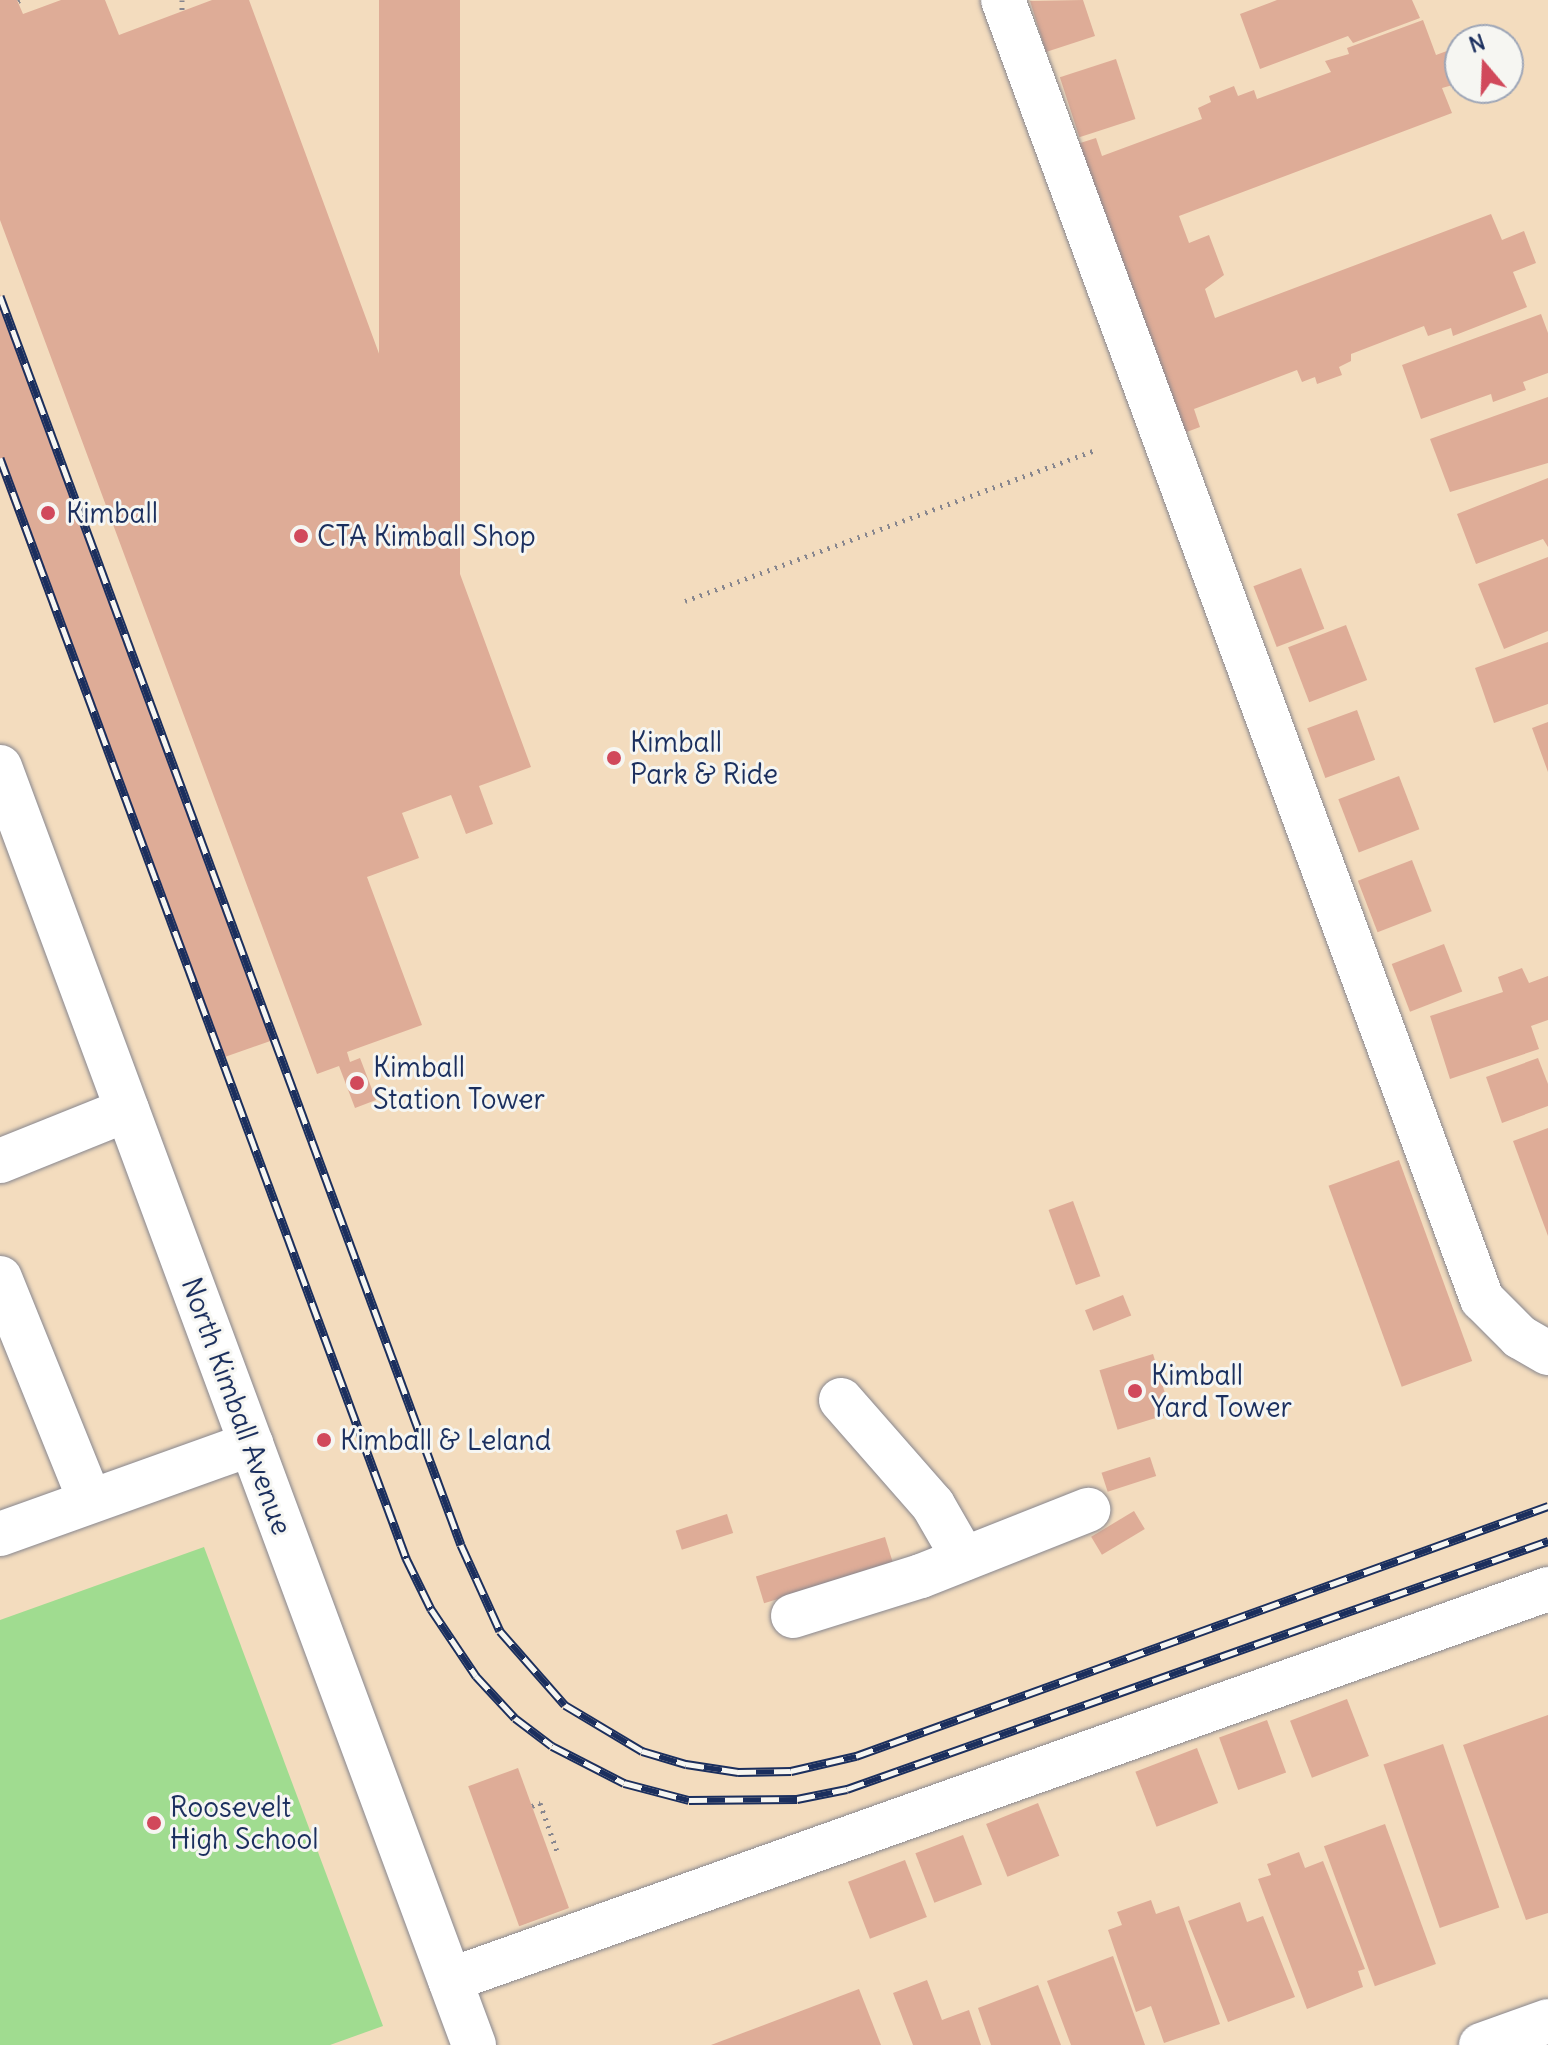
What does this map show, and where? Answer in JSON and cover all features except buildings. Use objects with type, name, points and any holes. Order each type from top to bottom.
[{"type":"street","points":[[1003,0],[1482,1299],[1520,1337],[1548,1353]]},
{"type":"street","name":"North Kimball Avenue","points":[[0,767],[474,2045]]},
{"type":"street","points":[[0,1161],[127,1110]]},
{"type":"street","points":[[0,1278],[90,1501]]},
{"type":"street","points":[[841,1400],[933,1505],[964,1559]]},
{"type":"street","points":[[0,1534],[251,1444]]},
{"type":"street","points":[[793,1616],[964,1559],[1088,1510]]},
{"type":"street","points":[[450,1980],[1548,1589]]},
{"type":"street","points":[[1481,2045],[1548,2021]]},
{"type":"path","points":[[182,0],[182,11]]},
{"type":"path","points":[[685,601],[1096,450]]},
{"type":"path","points":[[532,1806],[540,1803],[558,1854]]},
{"type":"green space","name":"Roosevelt High School","points":[[204,1547],[383,2026],[330,2045],[0,2045],[0,1620]]},
{"type":"railway","points":[[0,296],[461,1545],[500,1631],[565,1705],[642,1751],[686,1764],[738,1772],[791,1771],[856,1756],[1548,1506]]},
{"type":"railway","points":[[0,458],[406,1558],[431,1609],[476,1676],[515,1718],[552,1746],[624,1783],[689,1800],[797,1799],[847,1789],[1548,1541]]},
{"type":"place","name":"Kimball","points":[[48,513]]},
{"type":"place","name":"CTA Kimball Shop","points":[[301,536]]},
{"type":"place","name":"Kimball Park & Ride","points":[[614,758]]},
{"type":"place","name":"Kimball Station Tower","points":[[357,1083]]},
{"type":"place","name":"Kimball Yard Tower","points":[[1135,1391]]},
{"type":"place","name":"Kimball & Leland","points":[[324,1440]]},
{"type":"place","name":"Roosevelt High School","points":[[154,1823]]}]
